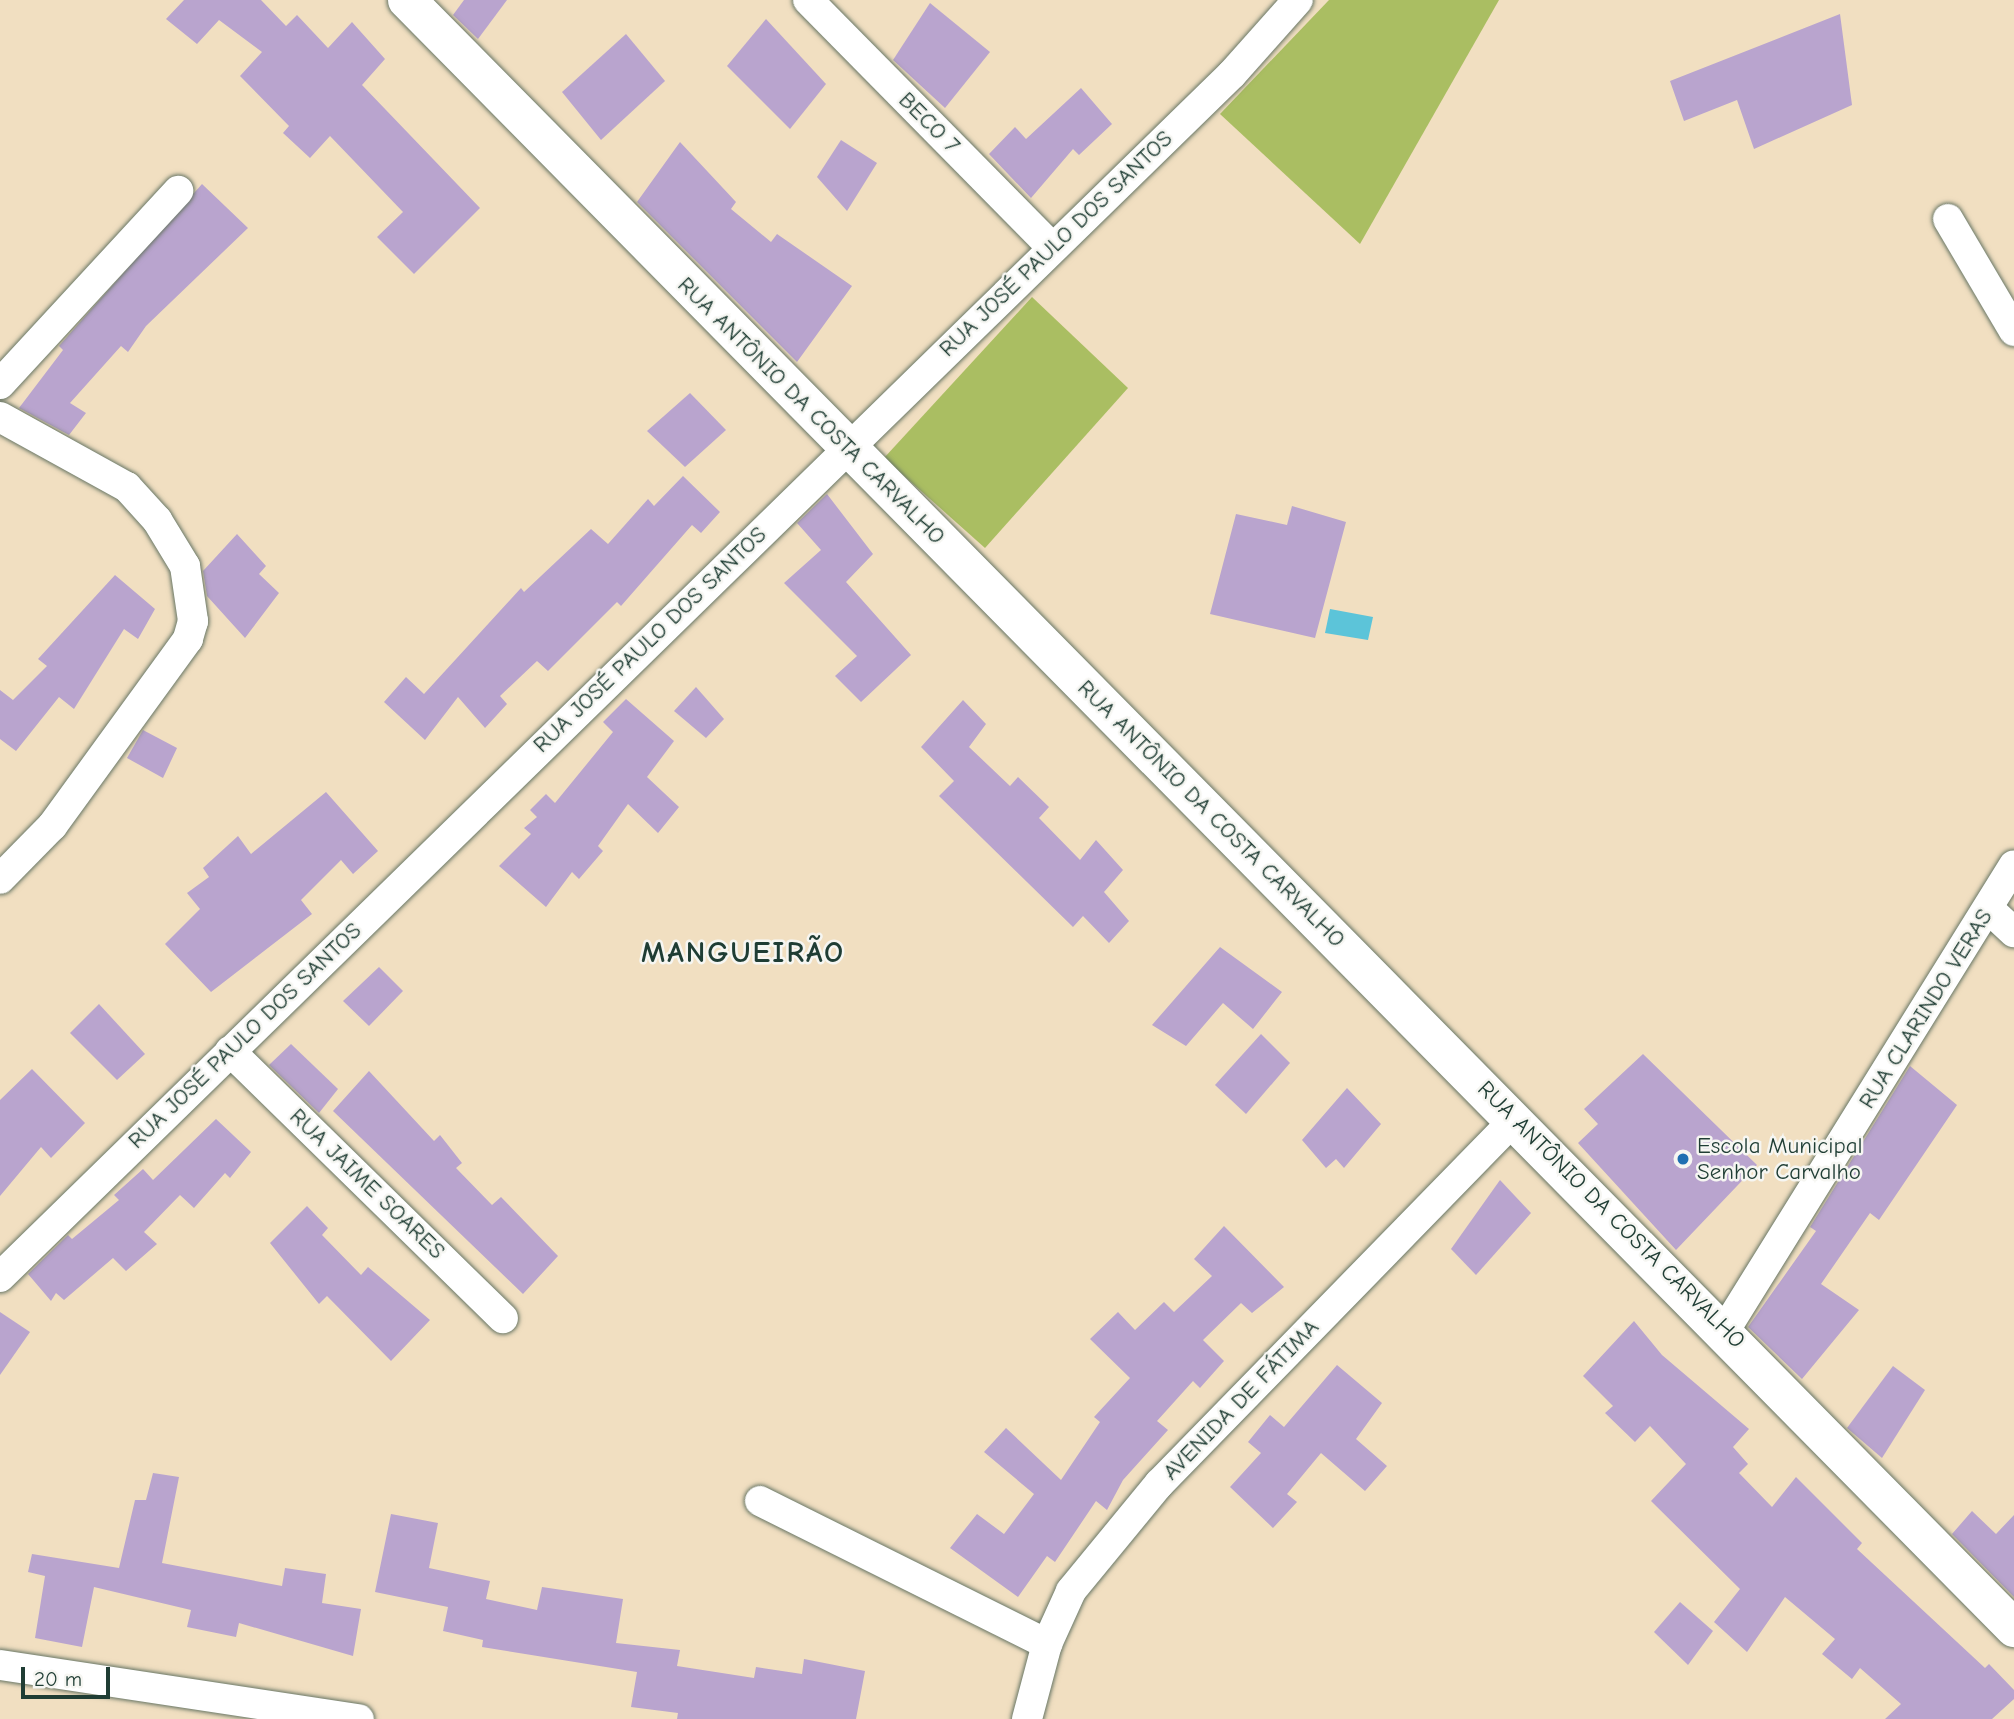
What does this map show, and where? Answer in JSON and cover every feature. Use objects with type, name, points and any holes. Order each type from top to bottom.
[{"type":"street","name":"RUA ANTÔNIO DA COSTA CARVALHO","points":[[407,0],[846,449],[1725,1330],[2014,1628]]},
{"type":"street","name":"BECO 7","points":[[807,0],[1051,246]]},
{"type":"street","name":"RUA JOSÉ PAULO DOS SANTOS","points":[[0,1277],[1051,246],[1232,74],[1297,0]]},
{"type":"street","points":[[0,384],[178,191]]},
{"type":"street","points":[[1948,219],[2014,331]]},
{"type":"street","points":[[0,417],[127,487],[157,520],[185,566],[193,621],[188,639],[52,826],[0,879]]},
{"type":"street","name":"RUA CLARINDO VERAS","points":[[1725,1330],[2014,865]]},
{"type":"street","points":[[1989,909],[2014,932]]},
{"type":"street","name":"RUA JAIME SOARES","points":[[230,1051],[503,1318]]},
{"type":"street","name":"AVENIDA DE FÁTIMA","points":[[1027,1719],[1047,1644],[1070,1591],[1160,1484],[1516,1119]]},
{"type":"street","points":[[760,1501],[1047,1644]]},
{"type":"street","points":[[0,1665],[359,1719]]},
{"type":"green space","points":[[1329,0],[1499,0],[1360,244],[1220,114]]},
{"type":"green space","points":[[1032,297],[1128,388],[985,548],[884,458]]},
{"type":"water","points":[[1330,609],[1373,617],[1368,640],[1325,633]]},
{"type":"building","points":[[184,0],[261,0],[286,26],[297,15],[328,48],[352,22],[385,59],[362,85],[480,208],[414,274],[377,237],[403,212],[330,136],[310,158],[283,133],[289,126],[240,76],[262,52],[219,20],[197,44],[166,19]]},
{"type":"building","points":[[464,0],[507,0],[478,39],[453,15]]},
{"type":"building","points":[[930,3],[990,52],[945,108],[893,60]]},
{"type":"building","points":[[1840,14],[1852,105],[1754,149],[1737,100],[1684,121],[1670,81]]},
{"type":"building","points":[[766,19],[826,84],[790,129],[727,66]]},
{"type":"building","points":[[626,34],[665,81],[601,140],[562,92]]},
{"type":"building","points":[[1081,88],[1112,124],[1079,155],[1073,149],[1031,198],[989,154],[1015,127],[1026,139]]},
{"type":"building","points":[[841,140],[877,163],[847,211],[817,177]]},
{"type":"building","points":[[680,142],[736,202],[731,209],[771,242],[777,234],[852,286],[797,362],[637,202]]},
{"type":"building","points":[[202,184],[248,228],[146,326],[128,352],[121,346],[70,403],[86,413],[69,435],[19,408],[63,350],[59,346]]},
{"type":"building","points":[[690,393],[726,430],[685,467],[647,431]]},
{"type":"building","points":[[683,476],[720,512],[701,533],[692,525],[621,606],[617,602],[548,671],[537,661],[500,696],[507,704],[485,728],[458,697],[425,740],[384,702],[406,677],[424,694],[521,588],[524,592],[591,529],[608,544],[648,499],[654,506]]},
{"type":"building","points":[[827,494],[873,554],[846,582],[911,655],[861,702],[835,676],[857,656],[784,583],[821,550],[797,523]]},
{"type":"building","points":[[1292,506],[1346,522],[1315,638],[1210,614],[1236,514],[1287,525]]},
{"type":"building","points":[[237,534],[266,566],[259,574],[279,593],[245,638],[207,596],[203,571]]},
{"type":"building","points":[[115,575],[155,609],[138,639],[124,629],[74,709],[59,697],[16,751],[0,739],[0,690],[13,700],[47,666],[38,659]]},
{"type":"building","points":[[696,687],[724,719],[706,738],[674,711]]},
{"type":"building","points":[[626,699],[674,741],[647,777],[679,807],[658,833],[628,804],[598,846],[603,851],[579,879],[572,872],[546,907],[499,866],[531,834],[524,828],[537,817],[530,810],[546,794],[555,803],[613,732],[603,722]]},
{"type":"building","points":[[963,700],[986,724],[969,747],[1010,786],[1018,777],[1049,807],[1039,818],[1080,860],[1096,840],[1123,870],[1104,892],[1129,921],[1109,943],[1083,916],[1073,927],[939,796],[954,781],[921,747]]},
{"type":"building","points":[[143,730],[177,748],[163,778],[127,758]]},
{"type":"building","points":[[326,792],[378,851],[353,874],[341,860],[301,900],[312,914],[211,992],[165,944],[200,909],[187,893],[209,877],[203,868],[238,836],[251,854]]},
{"type":"building","points":[[1220,947],[1282,992],[1253,1029],[1223,1003],[1186,1046],[1152,1025]]},
{"type":"building","points":[[379,967],[403,991],[369,1026],[343,1001]]},
{"type":"building","points":[[99,1004],[145,1054],[117,1080],[70,1033]]},
{"type":"building","points":[[1261,1034],[1290,1063],[1246,1114],[1215,1085]]},
{"type":"building","points":[[291,1044],[338,1089],[319,1113],[269,1065]]},
{"type":"building","points":[[1643,1054],[1757,1165],[1676,1250],[1578,1143],[1598,1124],[1584,1109]]},
{"type":"building","points":[[1910,1066],[1957,1105],[1879,1220],[1870,1213],[1821,1284],[1859,1310],[1802,1379],[1748,1327],[1816,1231],[1810,1227]]},
{"type":"building","points":[[32,1069],[85,1123],[51,1158],[41,1147],[0,1196],[0,1100]]},
{"type":"building","points":[[369,1071],[434,1141],[440,1135],[462,1163],[456,1168],[492,1205],[501,1197],[558,1256],[523,1294],[333,1111]]},
{"type":"building","points":[[1347,1088],[1381,1124],[1344,1168],[1336,1159],[1326,1168],[1302,1140]]},
{"type":"building","points":[[216,1119],[251,1152],[230,1178],[225,1173],[194,1208],[180,1195],[144,1232],[157,1244],[126,1271],[113,1258],[64,1300],[56,1293],[51,1301],[28,1274],[68,1235],[72,1239],[119,1200],[114,1195],[143,1169],[153,1180]]},
{"type":"building","points":[[1500,1180],[1531,1213],[1476,1275],[1451,1249]]},
{"type":"building","points":[[307,1206],[328,1228],[322,1235],[361,1275],[368,1267],[430,1320],[391,1361],[327,1296],[319,1304],[270,1243]]},
{"type":"building","points":[[1224,1226],[1284,1287],[1252,1313],[1241,1303],[1203,1340],[1224,1361],[1200,1388],[1193,1381],[1157,1421],[1168,1430],[1123,1480],[1107,1510],[1096,1501],[1055,1562],[1047,1556],[1018,1597],[950,1548],[977,1514],[1004,1534],[1034,1494],[984,1452],[1006,1428],[1061,1480],[1100,1422],[1094,1417],[1130,1378],[1090,1339],[1118,1312],[1135,1330],[1164,1302],[1174,1312],[1212,1276],[1194,1259]]},
{"type":"building","points":[[0,1312],[30,1332],[0,1375]]},
{"type":"building","points":[[1634,1321],[1662,1355],[1749,1429],[1733,1447],[1748,1464],[1739,1473],[1772,1507],[1796,1477],[1862,1543],[1857,1549],[1985,1668],[1989,1664],[2014,1690],[2014,1699],[1992,1719],[1885,1719],[1901,1704],[1860,1668],[1852,1679],[1822,1654],[1835,1639],[1785,1597],[1747,1652],[1714,1622],[1740,1589],[1651,1501],[1686,1464],[1650,1426],[1635,1442],[1605,1413],[1613,1406],[1583,1376]]},
{"type":"building","points":[[1337,1365],[1382,1403],[1356,1439],[1387,1466],[1365,1491],[1321,1453],[1287,1494],[1297,1502],[1273,1528],[1230,1487],[1261,1453],[1248,1442],[1270,1415],[1284,1427]]},
{"type":"building","points":[[1893,1366],[1925,1390],[1882,1458],[1847,1428]]},
{"type":"building","points":[[153,1473],[179,1477],[162,1563],[282,1586],[285,1568],[326,1574],[322,1603],[361,1609],[353,1656],[239,1623],[236,1637],[187,1627],[191,1610],[94,1587],[82,1647],[35,1638],[45,1576],[28,1572],[32,1554],[119,1568],[135,1500],[146,1500]]},
{"type":"building","points":[[1972,1511],[1996,1534],[2014,1515],[2014,1597],[1952,1534]]},
{"type":"building","points":[[391,1514],[438,1523],[429,1568],[490,1581],[486,1599],[537,1610],[542,1587],[623,1599],[616,1643],[680,1650],[677,1666],[754,1678],[756,1667],[802,1674],[804,1659],[865,1671],[856,1719],[677,1719],[678,1713],[631,1707],[637,1672],[482,1647],[483,1640],[443,1631],[448,1607],[375,1592]]},
{"type":"building","points":[[1680,1602],[1713,1631],[1688,1665],[1654,1632]]},
{"type":"place","name":"Escola Municipal Senhor Carvalho","points":[[1683,1159]]},
{"type":"district","name":"MANGUEIRÃO","points":[[743,953]]}]
